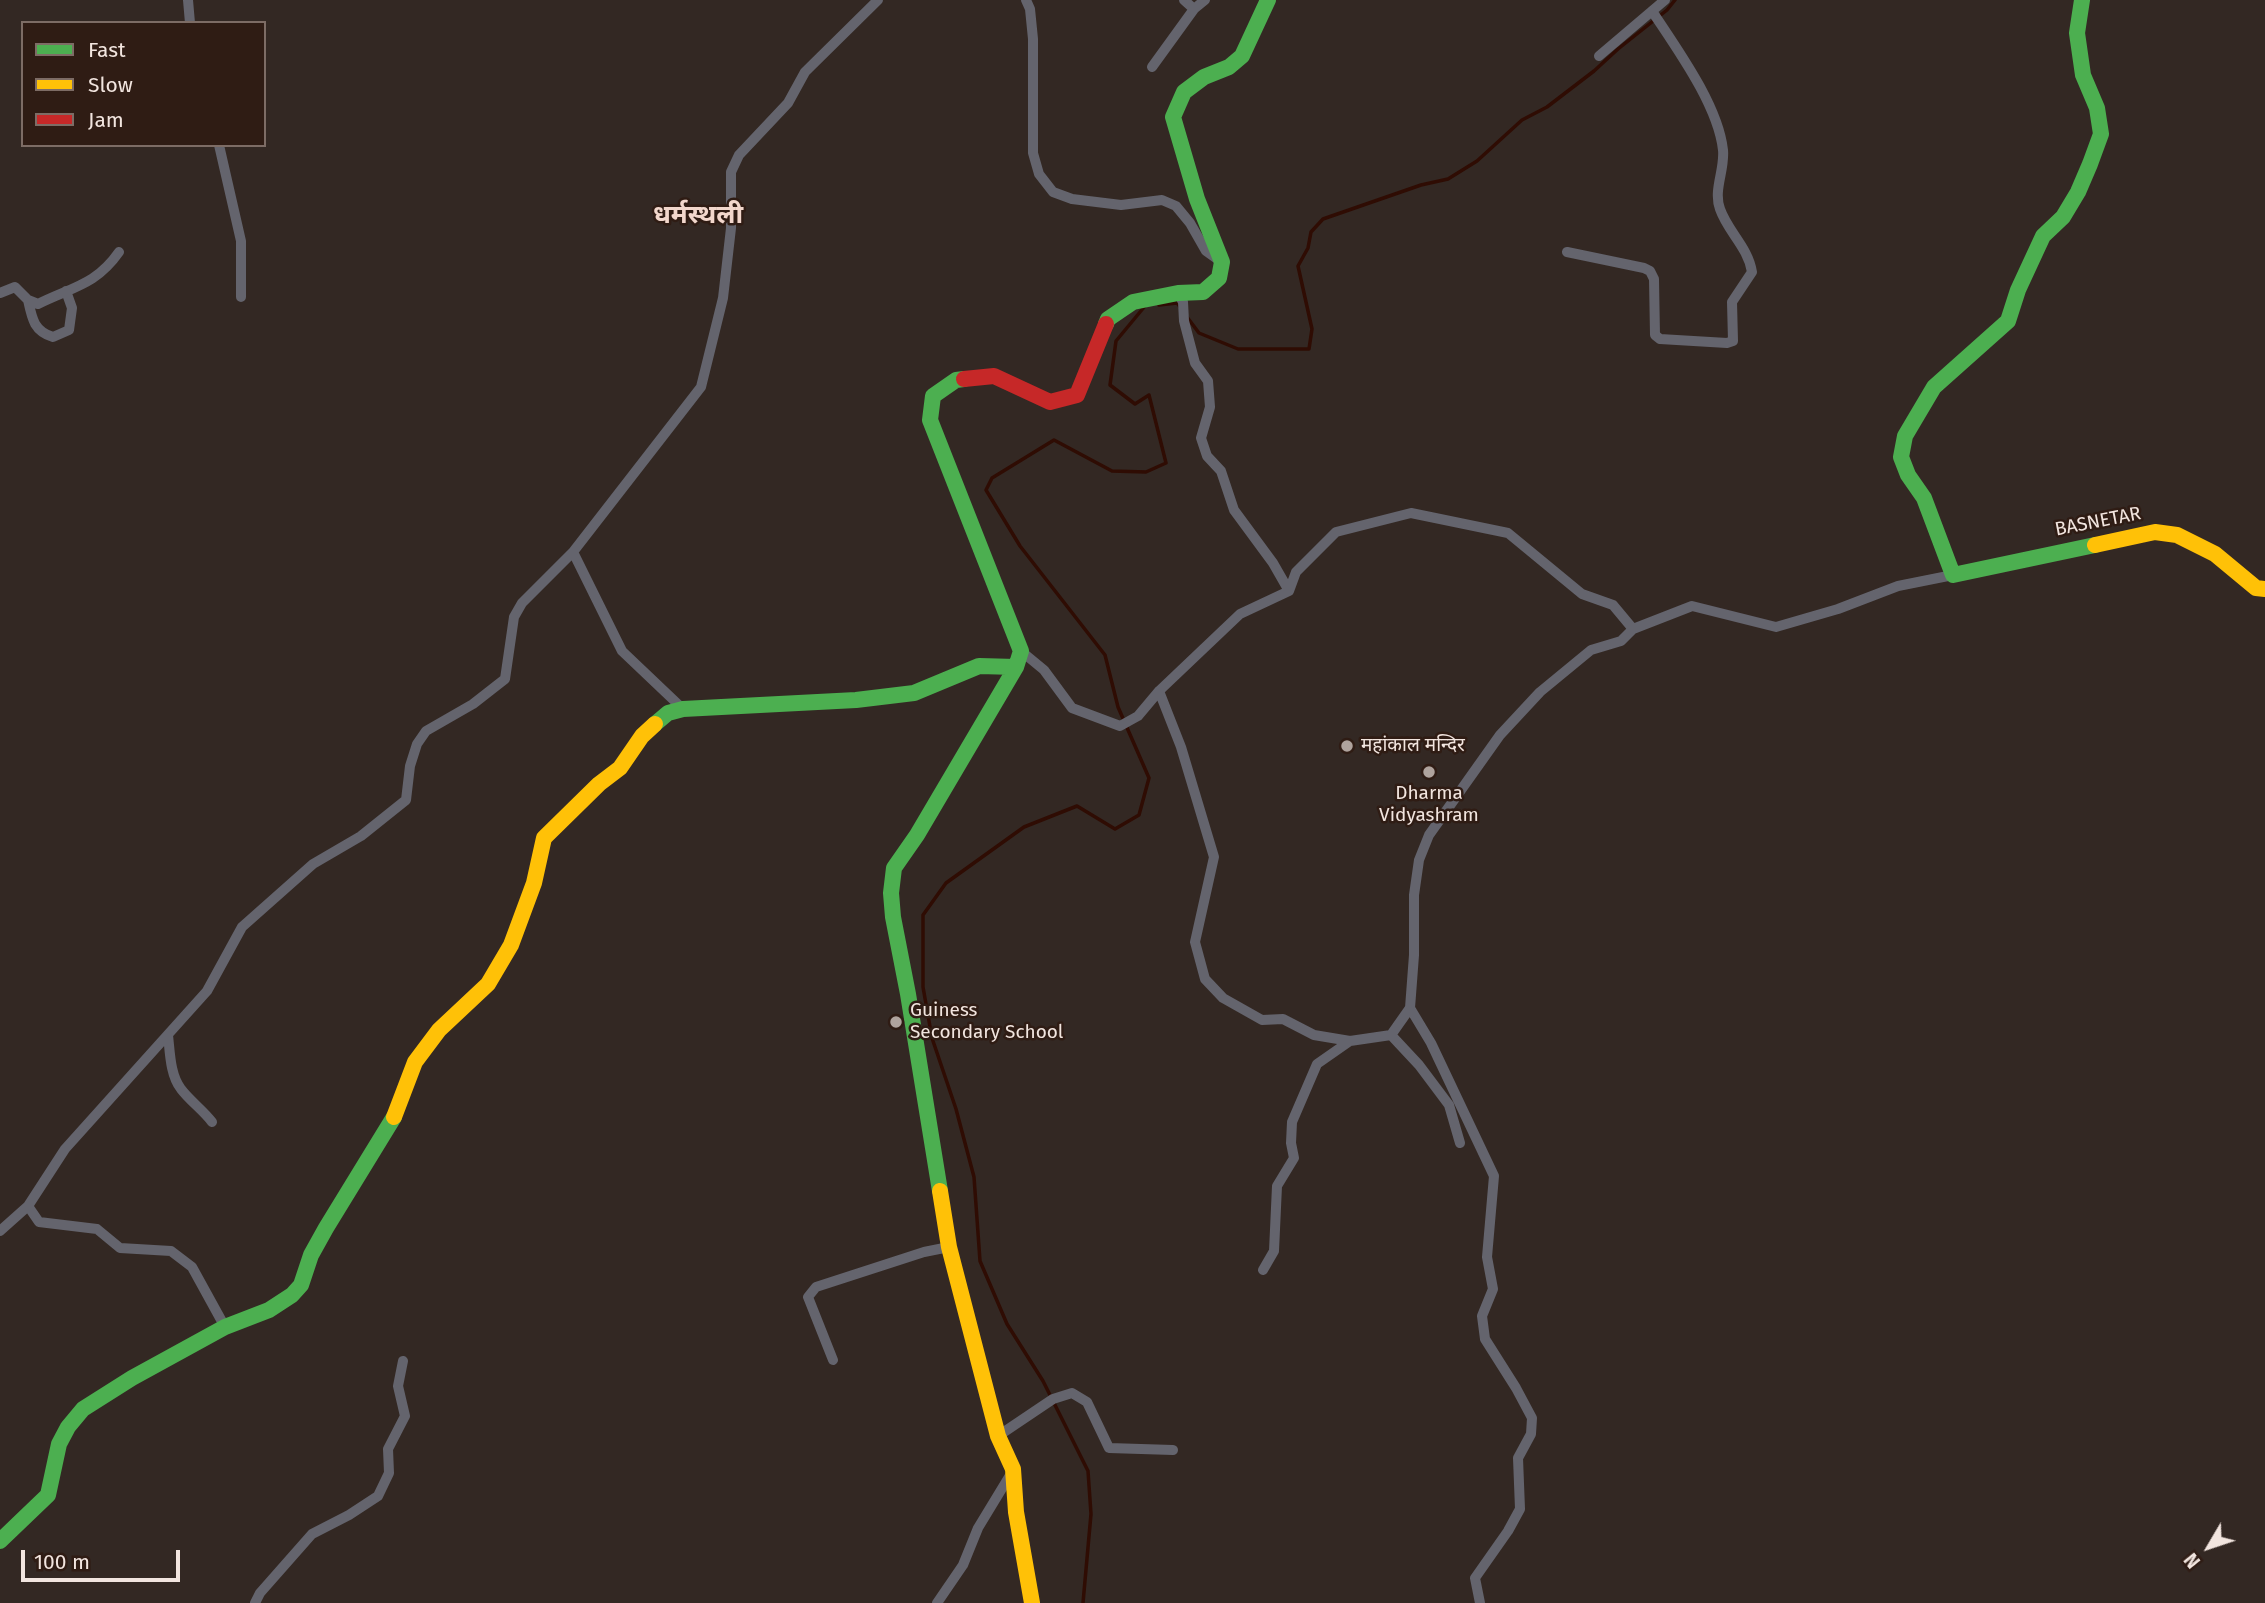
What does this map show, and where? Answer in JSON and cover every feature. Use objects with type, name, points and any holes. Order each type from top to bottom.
[{"type":"street","points":[[188,0],[190,21]]},
{"type":"street","points":[[0,1231],[28,1206],[65,1149],[207,991],[242,927],[313,864],[360,836],[407,800],[410,766],[417,744],[426,731],[473,704],[505,679],[514,617],[522,603],[573,552],[701,387],[723,299],[731,228],[733,164],[788,103],[805,72],[878,0]]},
{"type":"street","points":[[1026,0],[1030,9],[1033,39],[1033,153],[1039,174],[1053,192],[1072,199],[1121,205],[1162,200],[1176,206],[1190,223],[1206,251],[1222,262]]},
{"type":"street","points":[[1184,0],[1194,9]]},
{"type":"street","points":[[1152,67],[1194,9],[1205,0]]},
{"type":"street","points":[[1268,0],[1242,56],[1228,67],[1204,77],[1184,92],[1173,117],[1198,199],[1222,262],[1219,278],[1203,292],[1180,298],[1133,302],[1108,319],[1077,395],[1050,402],[993,376],[956,380],[933,396],[930,420],[1021,651],[1044,670],[1072,708],[1120,726],[1139,716],[1159,691],[1241,614],[1289,591],[1296,572],[1336,532],[1411,513],[1508,533],[1582,594],[1614,605],[1633,629]]},
{"type":"street","points":[[1599,57],[1665,0]]},
{"type":"street","points":[[1159,691],[1181,747],[1214,857],[1195,942],[1205,979],[1223,998],[1262,1020],[1283,1019],[1314,1035],[1350,1041],[1391,1035],[1410,1008],[1415,895],[1419,860],[1429,835],[1500,735],[1540,692],[1591,650],[1621,641],[1633,629],[1692,606],[1776,627],[1838,609],[1898,586],[1953,575],[1924,498],[1908,475],[1901,457],[1905,436],[1934,387],[2008,321],[2018,290],[2043,236],[2063,217],[2090,164],[2101,134],[2097,108],[2083,75],[2077,33],[2082,0]]},
{"type":"street","points":[[1567,252],[1650,271],[1654,279],[1655,335],[1660,339],[1727,343],[1733,341],[1732,302],[1752,272],[1752,267],[1742,243],[1719,207],[1723,152],[1714,114],[1652,11]]},
{"type":"street","points":[[219,147],[241,241],[241,297]]},
{"type":"street","points":[[0,293],[15,287],[28,300],[38,304],[85,285],[109,267],[119,252]]},
{"type":"street","points":[[28,300],[32,316],[42,333],[53,337],[69,330],[72,308],[66,291]]},
{"type":"street","points":[[1180,298],[1195,363],[1208,381],[1210,407],[1202,438],[1207,456],[1221,471],[1234,510],[1273,563],[1289,591]]},
{"type":"street","name":"BASNETAR","points":[[1953,575],[2155,533],[2177,535],[2215,554],[2256,588],[2265,589]]},
{"type":"street","points":[[573,552],[622,651],[683,709]]},
{"type":"street","points":[[1021,651],[1016,667],[917,835],[894,868],[891,892],[893,918],[949,1247],[998,1436],[1013,1469],[1016,1512],[1032,1603]]},
{"type":"street","points":[[0,1541],[48,1495],[59,1444],[68,1427],[83,1409],[132,1378],[225,1327],[269,1310],[292,1295],[301,1285],[311,1255],[326,1228],[392,1123],[415,1062],[439,1030],[488,984],[511,945],[534,883],[544,838],[599,784],[620,768],[642,736],[668,713],[683,709],[856,700],[914,693],[979,666],[1016,667]]},
{"type":"street","points":[[1410,1008],[1431,1043],[1494,1176],[1487,1257],[1493,1289],[1482,1316],[1485,1339],[1532,1418],[1531,1434],[1518,1458],[1520,1509],[1475,1578],[1480,1603]]},
{"type":"street","points":[[168,1035],[177,1083],[212,1122]]},
{"type":"street","points":[[1391,1035],[1419,1065],[1449,1105],[1460,1143]]},
{"type":"street","points":[[1263,1270],[1274,1251],[1277,1186],[1294,1158],[1291,1143],[1292,1122],[1317,1064],[1350,1041]]},
{"type":"street","points":[[28,1206],[39,1222],[97,1229],[120,1248],[171,1251],[192,1267],[225,1327]]},
{"type":"street","points":[[833,1360],[808,1297],[816,1287],[924,1252],[949,1247]]},
{"type":"street","points":[[255,1603],[260,1593],[312,1534],[378,1496],[389,1473],[388,1449],[405,1416],[398,1386],[403,1361]]},
{"type":"street","points":[[998,1436],[1052,1399],[1072,1393],[1087,1402],[1109,1448],[1172,1450]]},
{"type":"street","points":[[937,1603],[963,1565],[978,1528],[1013,1469]]},
{"type":"waterway","points":[[1187,317],[1199,333],[1238,349],[1309,349],[1312,329],[1298,266],[1308,248],[1311,232],[1323,219],[1421,185],[1448,179],[1477,161],[1522,120],[1547,107],[1594,71],[1667,10],[1675,0]]},
{"type":"waterway","points":[[1159,305],[1177,303],[1181,308]]},
{"type":"waterway","points":[[1083,1603],[1091,1514],[1088,1471],[1043,1381],[1007,1324],[980,1261],[974,1177],[956,1109],[932,1038],[923,987],[923,915],[946,883],[1024,827],[1077,806],[1115,829],[1139,815],[1149,778],[1118,707],[1105,655],[1020,546],[986,490],[992,478],[1054,440],[1112,471],[1146,472],[1166,463],[1149,395],[1135,404],[1110,385],[1116,341],[1145,306]]},
{"type":"traffic: fast","points":[[1106,324],[1108,319],[1133,302],[1178,293],[1203,292],[1219,278],[1222,262],[1197,199],[1173,117],[1184,92],[1204,77],[1229,67],[1242,56],[1268,0]]},
{"type":"traffic: fast","points":[[2082,0],[2077,33],[2083,75],[2097,108],[2101,134],[2090,164],[2063,217],[2043,236],[2018,290],[2008,321],[1934,387],[1905,436],[1901,457],[1908,475],[1924,498],[1953,575],[2095,545]]},
{"type":"traffic: fast","points":[[940,1191],[893,917],[891,893],[894,868],[917,835],[1016,667],[1021,651],[930,420],[933,396],[956,380],[964,379]]},
{"type":"traffic: fast","points":[[655,724],[668,713],[683,709],[856,700],[914,693],[979,666],[1016,667]]},
{"type":"traffic: fast","points":[[0,1541],[48,1495],[59,1444],[68,1427],[83,1409],[132,1378],[225,1327],[269,1310],[292,1295],[301,1285],[311,1255],[326,1228],[394,1117]]},
{"type":"traffic: slow","points":[[2095,545],[2155,532],[2177,535],[2215,554],[2256,588],[2265,589]]},
{"type":"traffic: slow","points":[[394,1117],[415,1062],[439,1030],[488,984],[511,945],[534,883],[544,838],[599,784],[620,768],[642,736],[655,724]]},
{"type":"traffic: slow","points":[[940,1191],[949,1247],[998,1436],[1013,1469],[1016,1512],[1032,1603]]},
{"type":"traffic: jam","points":[[964,379],[994,376],[1050,402],[1077,395],[1106,324]]},
{"type":"place","name":"महांकाल मन्दिर","points":[[1347,746]]},
{"type":"place","name":"Dharma Vidyashram","points":[[1429,772]]},
{"type":"place","name":"Guiness Secondary School","points":[[896,1022]]},
{"type":"district","name":"धर्मस्थली","points":[[698,216]]}]
